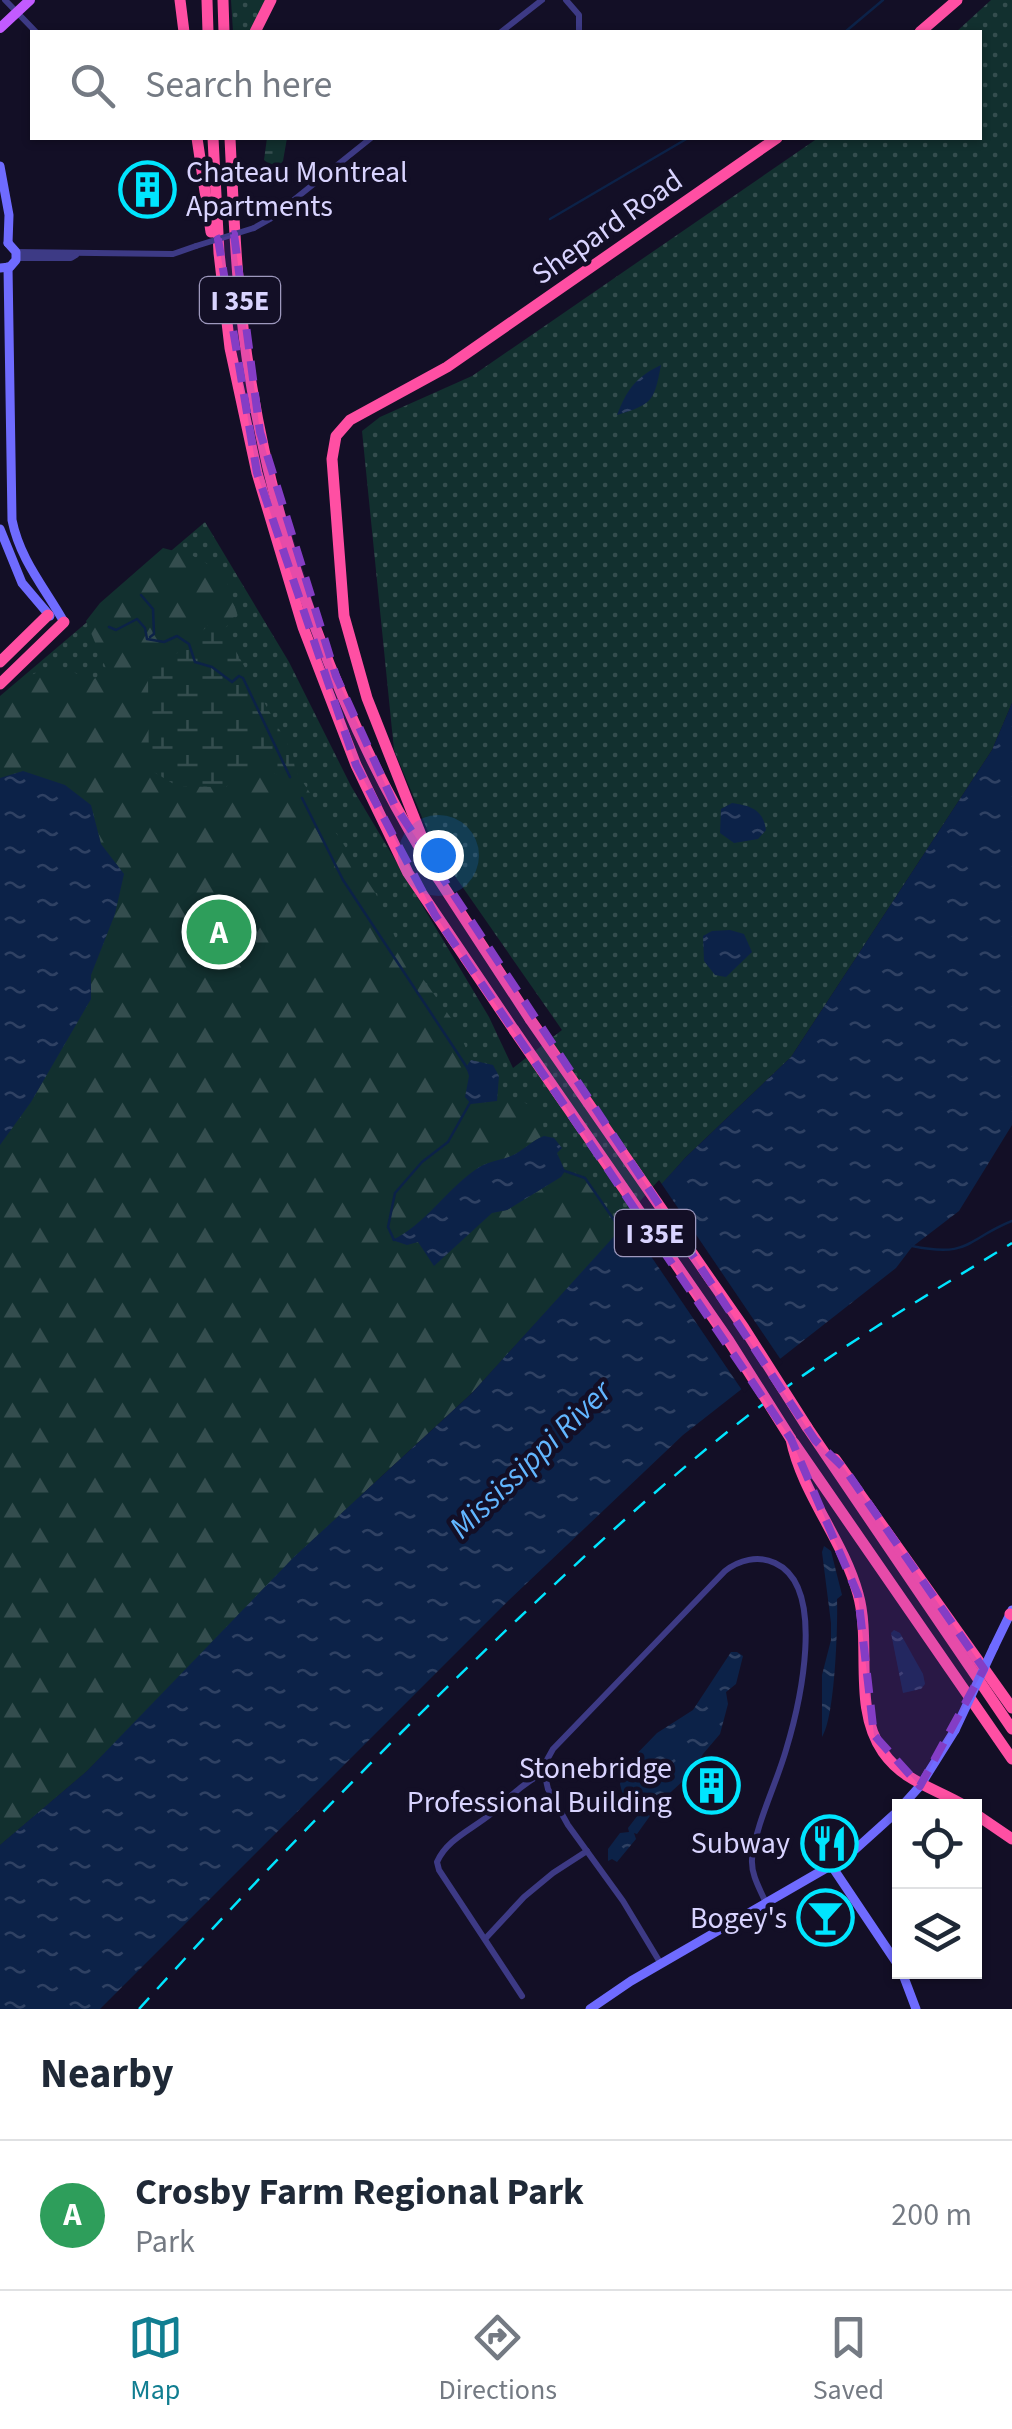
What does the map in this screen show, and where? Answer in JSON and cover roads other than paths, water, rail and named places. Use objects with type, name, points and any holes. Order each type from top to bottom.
[{"type":"highway","points":[[180,0],[184,30]]},
{"type":"highway","points":[[207,0],[208,30]]},
{"type":"highway","points":[[223,0],[224,30]]},
{"type":"highway","points":[[256,30],[271,0]]},
{"type":"highway","points":[[922,30],[957,0]]},
{"type":"highway","points":[[198,140],[223,299]]},
{"type":"highway","name":"I 35E","points":[[213,140],[223,299],[263,470],[303,627],[370,796],[408,873],[1012,1759]]},
{"type":"highway","name":"I 35E","points":[[232,140],[239,296],[255,436]]},
{"type":"highway","name":"Shepard Road","points":[[438,878],[367,698],[344,616],[332,458],[336,436],[350,420],[437,373],[536,308],[773,140]]},
{"type":"highway","name":"I 35E","points":[[263,470],[336,676],[395,806],[530,1019],[744,1328],[807,1428],[1012,1729]]},
{"type":"highway","points":[[0,662],[48,614]]},
{"type":"highway","points":[[0,684],[64,622]]},
{"type":"highway","points":[[791,1439],[796,1466],[835,1536],[858,1595],[864,1628],[867,1708],[874,1734],[891,1762],[920,1786],[949,1799]]},
{"type":"highway","points":[[816,1440],[844,1468],[1012,1708]]},
{"type":"highway","points":[[982,1818],[1012,1838]]},
{"type":"main road","points":[[0,28],[30,0]]},
{"type":"street","points":[[4,0],[34,30]]},
{"type":"street","points":[[504,30],[542,0]]},
{"type":"street","points":[[566,0],[579,15],[579,30]]},
{"type":"street","points":[[0,166],[2,210],[9,215],[4,242],[16,255],[71,258],[77,254],[173,254],[254,228],[270,219],[369,140]]},
{"type":"street","points":[[16,255],[4,268],[10,496],[18,545],[64,622]]},
{"type":"street","points":[[0,528],[3,551],[22,583],[48,614],[64,622]]},
{"type":"street","points":[[3,551],[18,545]]},
{"type":"street","points":[[661,1964],[548,1790],[543,1773],[545,1762],[553,1749],[725,1571],[748,1560],[780,1565],[790,1573],[800,1590],[807,1640],[788,1744],[752,1855],[753,1875],[766,1903]]},
{"type":"street","points":[[909,1799],[955,1730],[1011,1613]]},
{"type":"street","points":[[522,1996],[439,1870],[438,1858],[522,1784],[543,1773]]},
{"type":"street","points":[[590,2009],[831,1866],[858,1848],[892,1816]]},
{"type":"street","points":[[485,1939],[524,1897],[587,1851]]},
{"type":"street","points":[[831,1866],[892,1957]]},
{"type":"street","points":[[904,1979],[916,2009]]},
{"type":"water","points":[[661,365],[650,399],[617,415],[633,385]]},
{"type":"water","name":"Mississippi River","points":[[1012,703],[1012,1125],[959,1211],[912,1247],[896,1268],[683,1435],[508,1601],[100,2009],[0,2009],[0,1845],[87,1771],[294,1557],[472,1393],[686,1157],[791,1057],[992,750]]},
{"type":"water","points":[[23,771],[65,785],[91,805],[101,844],[124,874],[115,914],[91,975],[91,999],[31,1102],[0,1145],[0,778]]},
{"type":"water","points":[[732,803],[759,813],[766,830],[758,839],[734,843],[720,833],[721,809]]},
{"type":"water","points":[[730,930],[744,934],[752,952],[726,977],[715,975],[704,961],[703,936]]},
{"type":"water","points":[[471,1060],[493,1065],[499,1076],[497,1101],[471,1104],[465,1097],[469,1076],[466,1067]]},
{"type":"water","points":[[544,1136],[554,1138],[562,1148],[557,1153],[565,1171],[561,1177],[507,1210],[492,1213],[434,1266],[418,1242],[407,1245],[392,1240],[414,1226],[479,1167],[511,1156]]},
{"type":"water","points":[[824,1546],[831,1551],[842,1595],[837,1599],[833,1692],[822,1737],[822,1675],[831,1640]]},
{"type":"water","points":[[891,1633],[900,1633],[923,1674],[925,1684],[921,1689],[903,1693]]},
{"type":"water","points":[[731,1652],[743,1656],[736,1684],[726,1692],[728,1704],[720,1734],[695,1770],[634,1833],[636,1839],[617,1862],[608,1861],[608,1849],[620,1833],[629,1832],[638,1815],[622,1792],[624,1767],[657,1733],[693,1710]]},
{"type":"waterway","points":[[847,30],[883,0]]},
{"type":"waterway","points":[[550,219],[685,140]]},
{"type":"waterway","points":[[141,595],[153,609],[154,634],[150,637]]},
{"type":"waterway","points":[[109,627],[116,630],[137,619],[145,628],[147,639],[164,642],[177,636],[189,644],[195,662],[212,667],[232,682],[239,676],[243,678],[290,777]]},
{"type":"waterway","points":[[302,798],[343,880],[468,1069]]},
{"type":"waterway","points":[[394,1240],[388,1227],[395,1193],[422,1162],[448,1142],[471,1101]]},
{"type":"waterway","points":[[562,1170],[585,1178],[621,1230]]},
{"type":"waterway","points":[[912,1246],[957,1248],[1012,1221]]},
{"type":"railway","points":[[139,2009],[421,1713],[666,1483],[758,1408],[820,1364],[1012,1243]]},
{"type":"place","name":"Chateau Montreal Apartments","points":[[147,189]]},
{"type":"place","name":"Crosby Farm Regional Park","points":[[219,932]]},
{"type":"place","name":"Stonebridge Professional Building","points":[[711,1785]]},
{"type":"place","name":"Subway","points":[[829,1843]]},
{"type":"place","name":"Bogey's","points":[[826,1918]]}]
